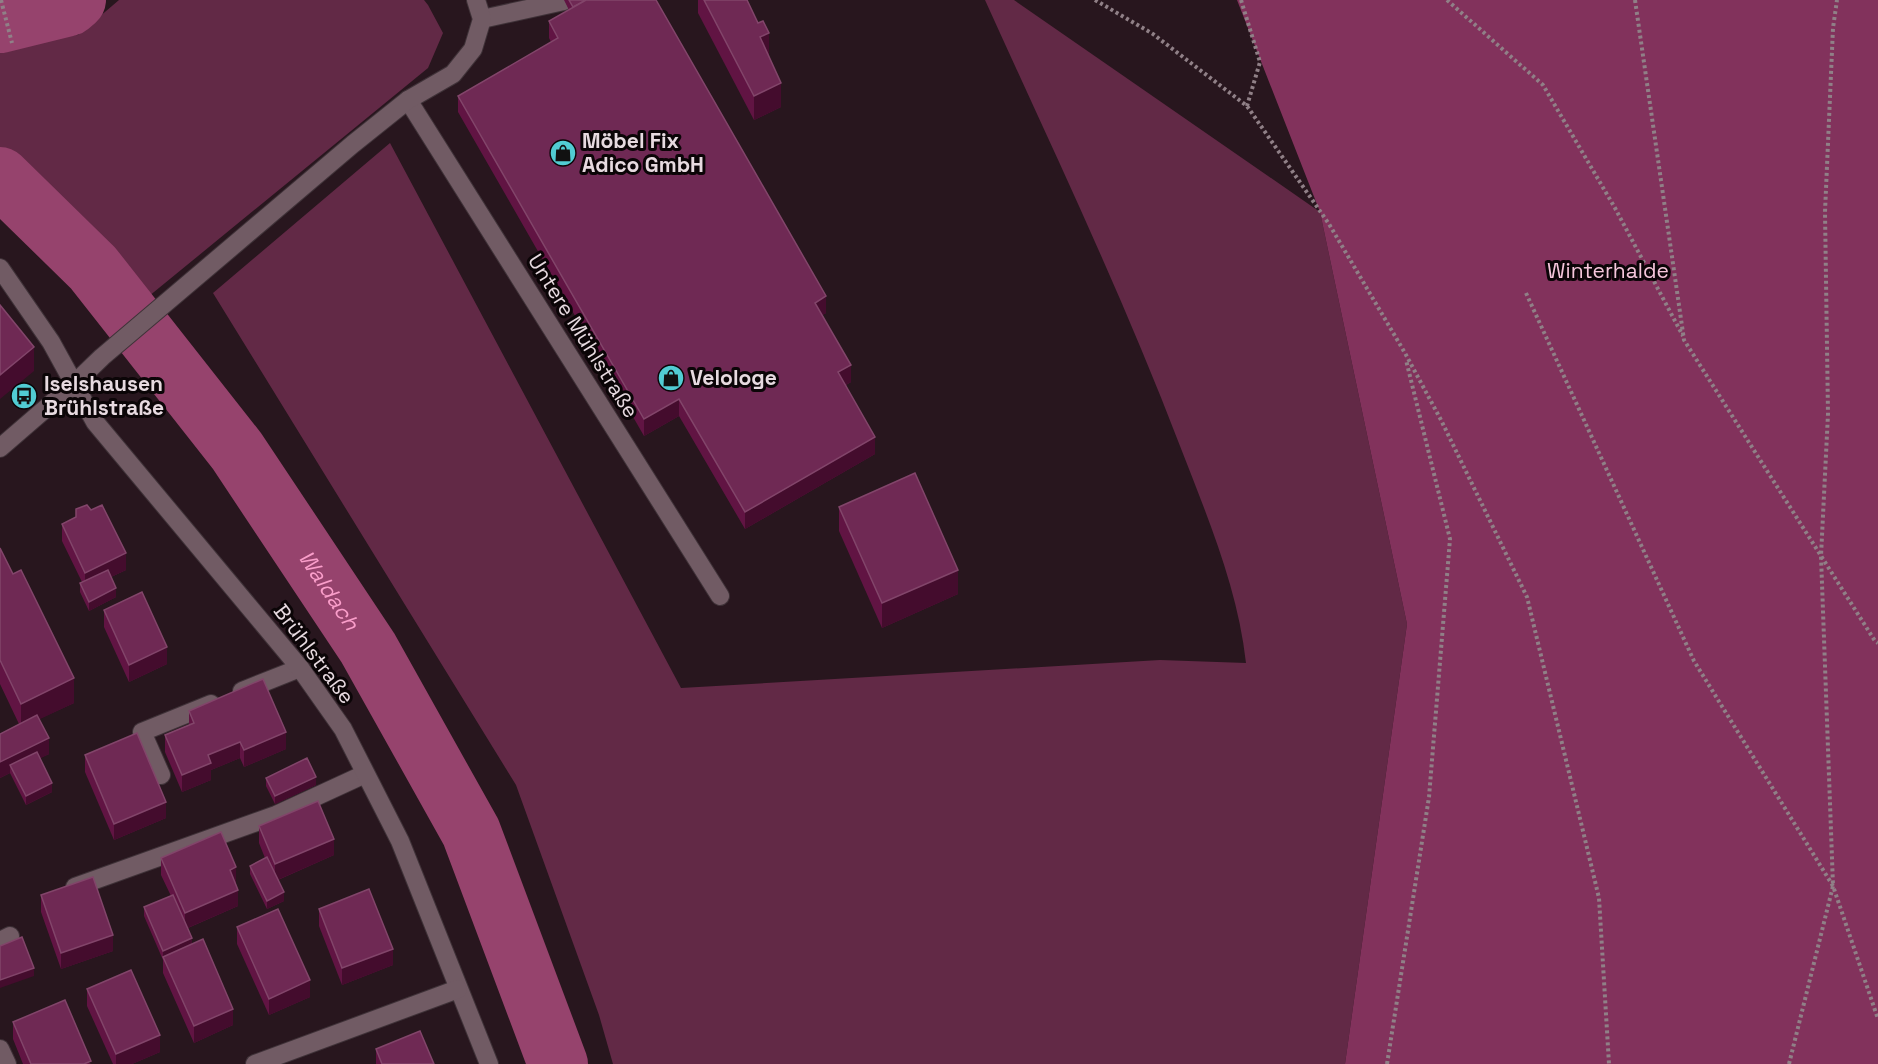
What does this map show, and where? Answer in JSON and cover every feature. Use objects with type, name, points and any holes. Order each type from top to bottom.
[{"type":"street","points":[[0,448],[102,357],[353,144],[408,100],[453,74],[473,49],[482,19],[476,0]]},
{"type":"street","points":[[482,19],[564,1]]},
{"type":"street","name":"Untere Mühlstraße","points":[[408,100],[720,596]]},
{"type":"street","name":"Brühlstraße","points":[[0,268],[51,342],[94,422],[300,668],[343,729],[400,841],[489,1064]]},
{"type":"street","points":[[160,775],[142,732],[300,668]]},
{"type":"street","points":[[75,887],[276,815],[365,774]]},
{"type":"street","points":[[255,1064],[458,989]]},
{"type":"street","points":[[0,1049],[7,1064]]},
{"type":"path","points":[[2,0],[12,43]]},
{"type":"path","points":[[1095,0],[1153,34],[1247,106],[1329,224],[1405,353],[1441,420],[1527,597],[1599,898],[1609,1064]]},
{"type":"path","points":[[1241,0],[1260,62],[1247,106]]},
{"type":"path","points":[[1447,0],[1543,85],[1616,208],[1684,340],[1878,643]]},
{"type":"path","points":[[1635,0],[1684,340]]},
{"type":"path","points":[[1789,1064],[1833,886],[1821,556],[1828,414],[1825,212],[1833,27],[1837,0]]},
{"type":"path","points":[[1526,292],[1694,661],[1833,886],[1878,1019]]},
{"type":"path","points":[[1387,1064],[1429,797],[1450,539],[1405,353]]},
{"type":"shaded area","points":[[119,0],[424,0],[443,33],[428,68],[143,301],[0,166],[0,44],[78,35]]},
{"type":"shaded area","points":[[985,0],[1014,0],[1320,212],[1407,624],[1345,1064],[613,1064],[599,1015],[516,785],[213,293],[390,143],[681,688],[1160,660],[1246,663],[1229,580],[1201,499],[1158,389],[1086,222]]},
{"type":"green space","name":"Winterhalde","points":[[1237,0],[1878,0],[1878,1064],[1345,1064],[1407,624],[1320,212]]},
{"type":"building","points":[[569,0],[586,0],[573,7]]},
{"type":"building","points":[[586,0],[656,0],[826,296],[815,303],[851,365],[838,372],[875,437],[745,512],[679,399],[644,419],[458,96],[558,38],[549,21]]},
{"type":"building","points":[[704,0],[747,0],[758,23],[763,21],[769,33],[760,37],[781,83],[754,96]]},
{"type":"building","points":[[0,305],[34,347],[0,375]]},
{"type":"building","points":[[915,473],[958,570],[882,603],[839,507]]},
{"type":"building","points":[[87,505],[91,510],[102,505],[126,553],[85,573],[62,524],[76,517],[76,509]]},
{"type":"building","points":[[0,548],[13,574],[21,570],[74,678],[21,704],[0,660]]},
{"type":"building","points":[[108,570],[116,588],[89,602],[80,583]]},
{"type":"building","points":[[142,592],[167,647],[129,665],[104,610]]},
{"type":"building","points":[[263,679],[286,732],[244,750],[240,742],[208,755],[211,763],[182,775],[165,735],[194,723],[189,711]]},
{"type":"building","points":[[37,715],[49,738],[0,762],[0,734]]},
{"type":"building","points":[[137,733],[166,802],[114,824],[85,755]]},
{"type":"building","points":[[37,752],[52,783],[26,796],[10,765]]},
{"type":"building","points":[[307,758],[316,777],[275,796],[266,778]]},
{"type":"building","points":[[318,801],[334,839],[275,864],[259,826]]},
{"type":"building","points":[[221,832],[236,867],[230,870],[238,890],[185,913],[161,858]]},
{"type":"building","points":[[267,857],[284,892],[267,901],[250,866]]},
{"type":"building","points":[[93,877],[113,935],[61,953],[41,895]]},
{"type":"building","points":[[369,889],[393,949],[342,968],[319,909]]},
{"type":"building","points":[[173,895],[192,938],[163,951],[144,907]]},
{"type":"building","points":[[278,909],[310,980],[269,999],[237,927]]},
{"type":"building","points":[[22,937],[34,968],[0,980],[0,946]]},
{"type":"building","points":[[203,939],[233,1009],[194,1026],[163,957]]},
{"type":"building","points":[[131,970],[160,1035],[116,1054],[87,989]]},
{"type":"building","points":[[65,1000],[91,1061],[84,1064],[31,1064],[13,1022]]},
{"type":"building","points":[[420,1031],[434,1064],[382,1064],[376,1049]]},
{"type":"waterway","points":[[0,23],[69,6],[76,0]]},
{"type":"waterway","name":"Waldach","points":[[0,177],[93,268],[237,451],[368,648],[471,832],[558,1064]]},
{"type":"place","name":"Möbel Fix Adico GmbH","points":[[563,153]]},
{"type":"place","name":"Velologe","points":[[671,378]]},
{"type":"place","name":"Iselshausen Brühlstraße","points":[[24,396]]}]
